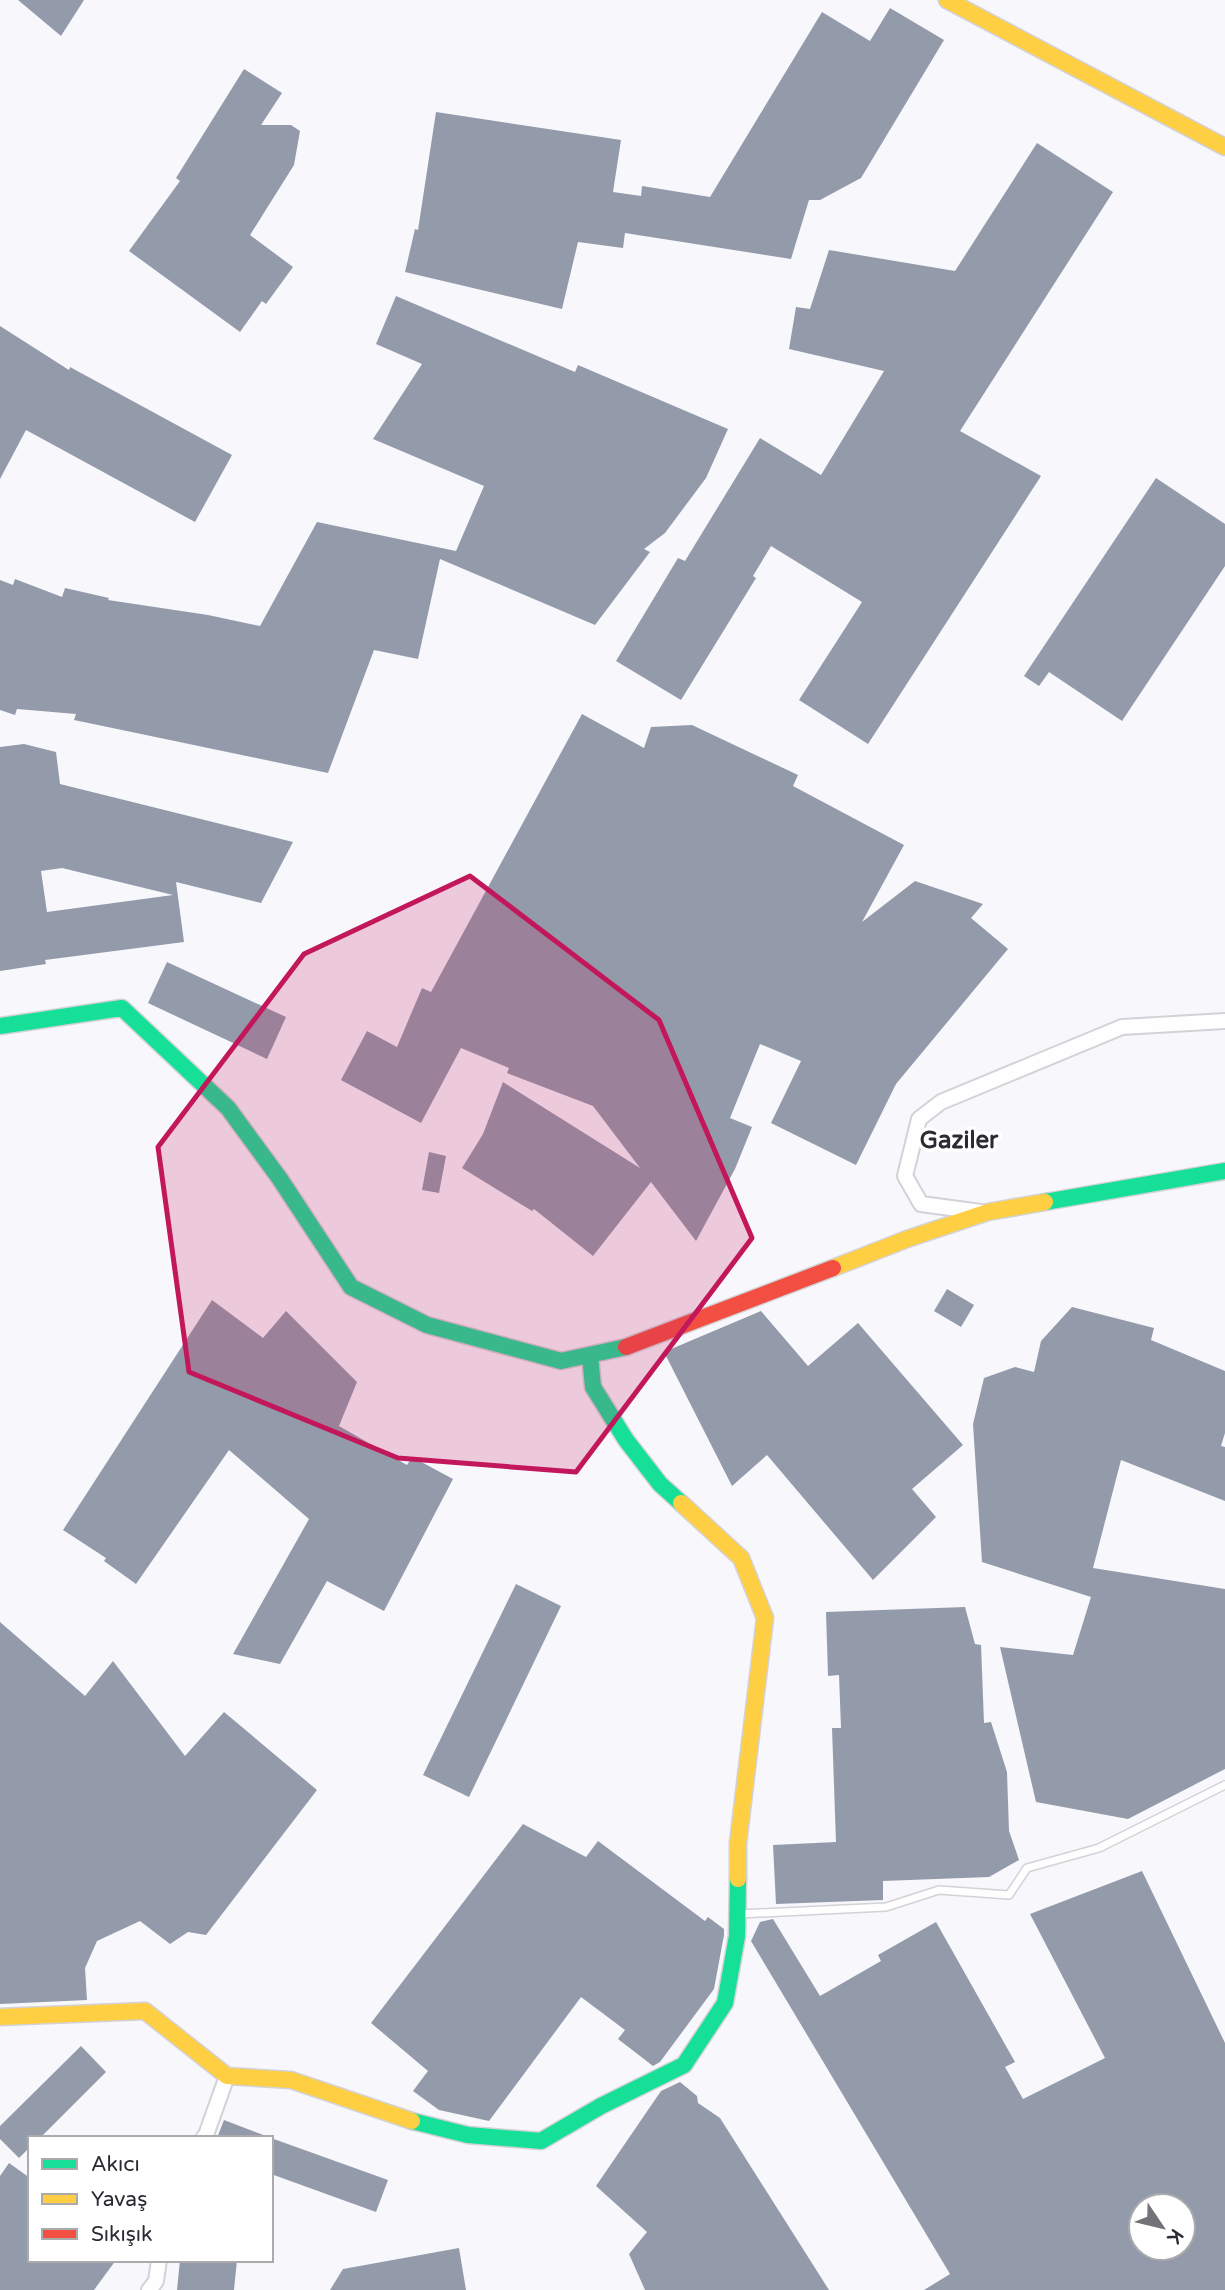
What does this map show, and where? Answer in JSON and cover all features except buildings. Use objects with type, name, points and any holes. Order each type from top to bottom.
[{"type":"street","points":[[947,0],[1225,148]]},
{"type":"street","points":[[0,1026],[122,1008],[228,1108],[280,1179],[351,1287],[427,1325],[561,1361],[617,1351],[907,1239],[988,1212],[1225,1171]]},
{"type":"street","points":[[988,1212],[921,1204],[905,1176],[919,1119],[941,1102],[1122,1027],[1225,1021]]},
{"type":"street","points":[[0,2017],[145,2011],[227,2076],[291,2080],[403,2119],[468,2135],[541,2141],[601,2106],[684,2065],[725,2004],[737,1936],[738,1843],[765,1618],[741,1558],[660,1484],[626,1440],[593,1387],[590,1356]]},
{"type":"street","points":[[204,2136],[227,2076]]},
{"type":"street","points":[[149,2290],[156,2281],[159,2262]]},
{"type":"lane","points":[[737,1914],[886,1907],[939,1890],[1009,1895],[1027,1868],[1100,1848],[1225,1785]]},
{"type":"highlighted area","points":[[470,876],[659,1020],[752,1238],[576,1472],[398,1458],[189,1372],[158,1147],[304,954]]},
{"type":"traffic: fast","points":[[0,1026],[122,1008],[228,1108],[280,1179],[351,1287],[427,1325],[561,1361],[626,1347]]},
{"type":"traffic: fast","points":[[1045,1202],[1225,1171]]},
{"type":"traffic: fast","points":[[590,1356],[593,1387],[626,1440],[660,1484],[681,1503]]},
{"type":"traffic: fast","points":[[412,2121],[468,2135],[541,2141],[601,2106],[684,2065],[725,2003],[737,1936],[738,1879]]},
{"type":"traffic: slow","points":[[947,0],[1225,147]]},
{"type":"traffic: slow","points":[[833,1268],[907,1239],[988,1212],[1045,1202]]},
{"type":"traffic: slow","points":[[681,1503],[741,1558],[765,1618],[738,1843],[738,1879]]},
{"type":"traffic: slow","points":[[0,2017],[145,2011],[227,2076],[291,2080],[412,2121]]},
{"type":"traffic: jam","points":[[626,1347],[833,1268]]},
{"type":"district","name":"Gaziler","points":[[959,1140]]}]
